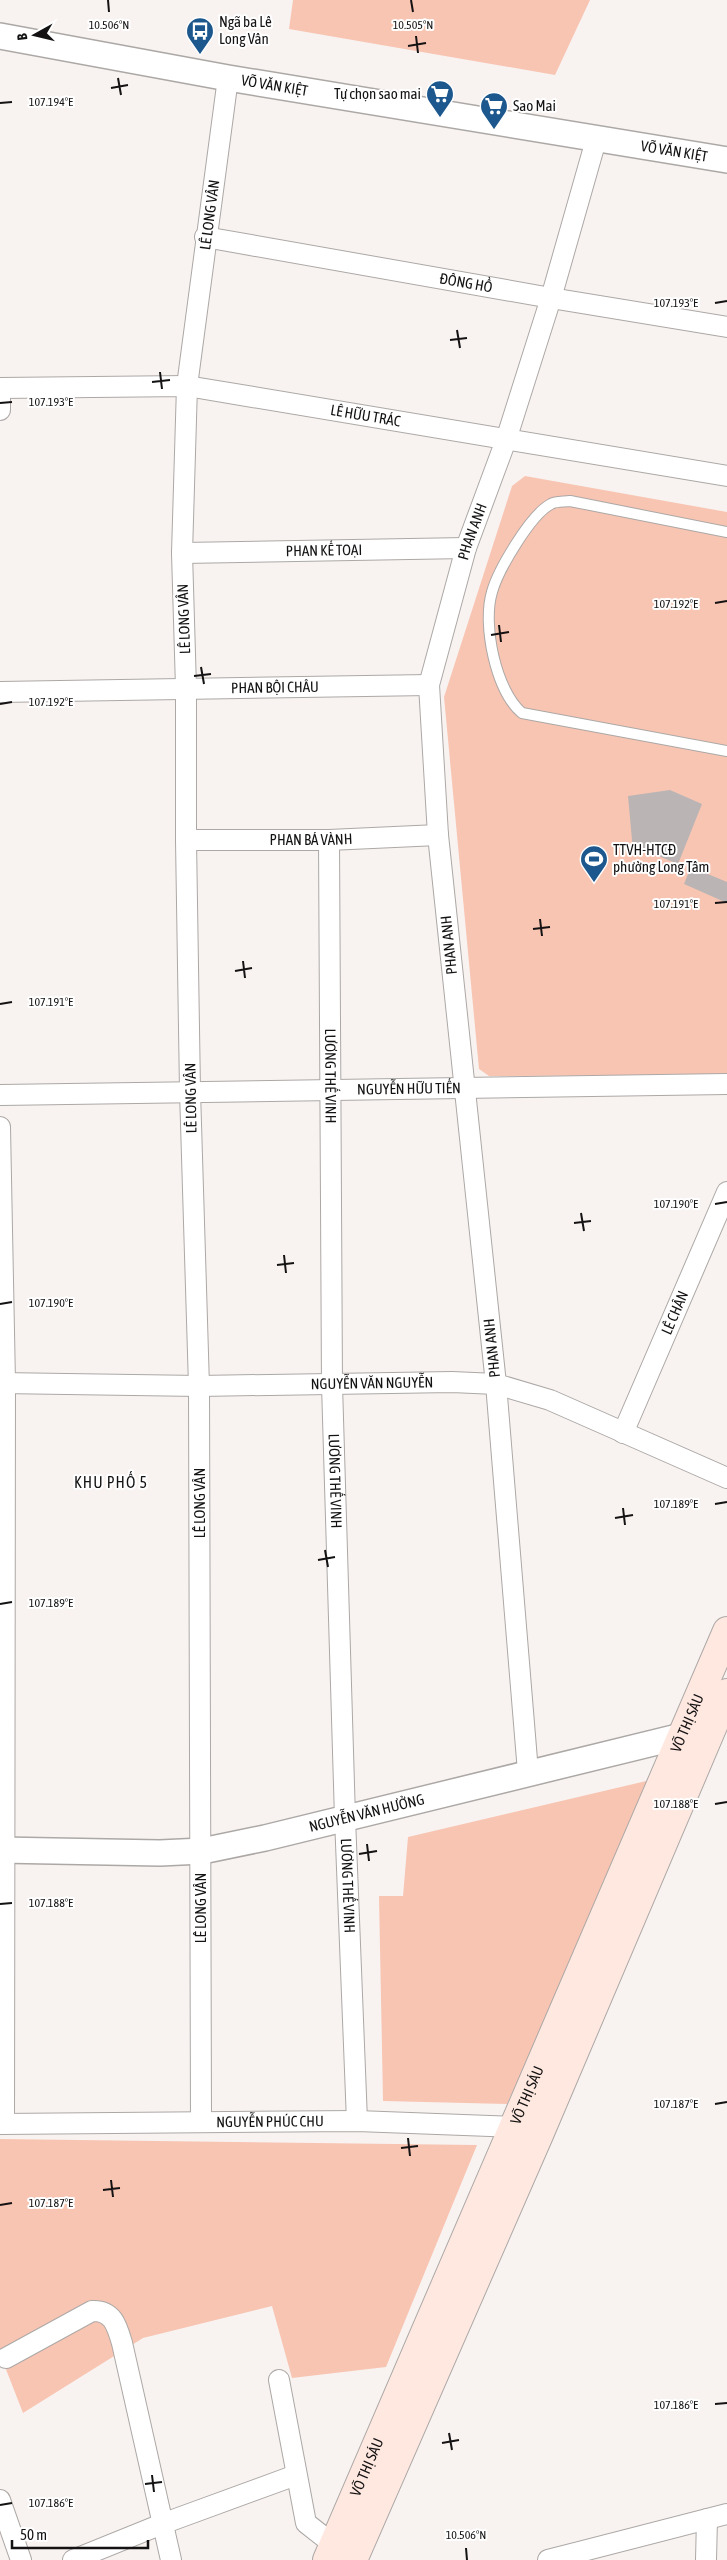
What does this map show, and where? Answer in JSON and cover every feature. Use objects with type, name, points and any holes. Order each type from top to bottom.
[{"type":"main road","name":"VÕ THỊ SÁU","points":[[526,2132],[680,1736],[727,1631]]},
{"type":"main road","name":"VÕ THỊ SÁU","points":[[338,2555],[526,2132],[719,1727],[727,1693]]},
{"type":"street","name":"VÕ VĂN KIỆT","points":[[0,36],[228,78],[596,140],[727,160]]},
{"type":"street","name":"LÊ LONG VÂN","points":[[201,2121],[202,1851],[199,1386],[190,1091],[186,840],[186,688],[182,552],[187,386],[205,237],[228,78]]},
{"type":"street","name":"PHAN ANH","points":[[528,1772],[496,1384],[438,836],[429,685],[466,548],[506,440],[551,298],[596,140]]},
{"type":"street","name":"ĐÔNG HỒ","points":[[205,237],[727,327]]},
{"type":"street","name":"LÊ HỮU TRÁC","points":[[0,388],[187,386],[727,476]]},
{"type":"street","points":[[0,388],[0,410]]},
{"type":"street","name":"PHAN KẾ TOẠI","points":[[182,552],[466,548]]},
{"type":"street","name":"PHAN BỘI CHÂU","points":[[0,692],[429,685]]},
{"type":"street","name":"PHAN BÁ VÀNH","points":[[186,840],[329,840],[438,836]]},
{"type":"street","name":"LƯƠNG THẾ VINH","points":[[329,840],[332,1384],[345,1818],[357,2121]]},
{"type":"street","name":"NGUYỄN HỮU TIẾN","points":[[0,1095],[727,1084]]},
{"type":"street","points":[[0,1127],[3,1383],[2,2124]]},
{"type":"street","name":"LÊ CHÂN","points":[[623,1433],[727,1192]]},
{"type":"street","name":"NGUYỄN VĂN NGUYỄN","points":[[3,1383],[199,1386],[452,1382],[496,1384],[550,1400],[727,1478]]},
{"type":"street","name":"NGUYỄN VĂN HƯỞNG","points":[[2,1850],[160,1853],[202,1851],[719,1727]]},
{"type":"street","name":"NGUYỄN PHÚC CHU","points":[[2,2124],[357,2121],[526,2132]]},
{"type":"street","points":[[6,2358],[92,2311],[101,2311],[110,2316],[116,2324],[122,2343],[171,2560]]},
{"type":"street","points":[[279,2380],[306,2523],[338,2555]]},
{"type":"street","points":[[73,2560],[162,2524],[296,2475]]},
{"type":"street","points":[[0,2500],[21,2560]]},
{"type":"street","points":[[548,2560],[727,2514]]},
{"type":"street","points":[[706,2560],[707,2519]]},
{"type":"lane","points":[[727,532],[570,501],[552,503],[533,521],[503,568],[491,593],[489,631],[497,671],[511,704],[522,714],[727,750]]},
{"type":"shaded area","points":[[293,0],[590,0],[555,75],[289,29]]},
{"type":"shaded area","name":"TTVH-HTCĐ phường Long Tâm","points":[[525,476],[727,512],[727,1075],[489,1076],[479,1069],[444,697],[512,486]]},
{"type":"shaded area","points":[[659,1778],[507,2104],[383,2101],[379,1896],[403,1896],[408,1837]]},
{"type":"shaded area","points":[[0,2139],[477,2145],[386,2367],[292,2378],[272,2306],[143,2338],[23,2413],[0,2354]]},
{"type":"building","points":[[670,790],[702,804],[678,864],[646,851],[633,851],[628,796]]},
{"type":"building","points":[[691,867],[727,882],[727,903],[684,884]]},
{"type":"place","name":"Ngã ba Lê Long Vân","points":[[200,55]]},
{"type":"place","name":"Tự chọn sao mai","points":[[440,118]]},
{"type":"place","name":"Sao Mai","points":[[494,130]]},
{"type":"place","name":"TTVH-HTCĐ phường Long Tâm","points":[[594,883]]},
{"type":"district","name":"KHU PHỐ 5","points":[[111,1482]]}]
